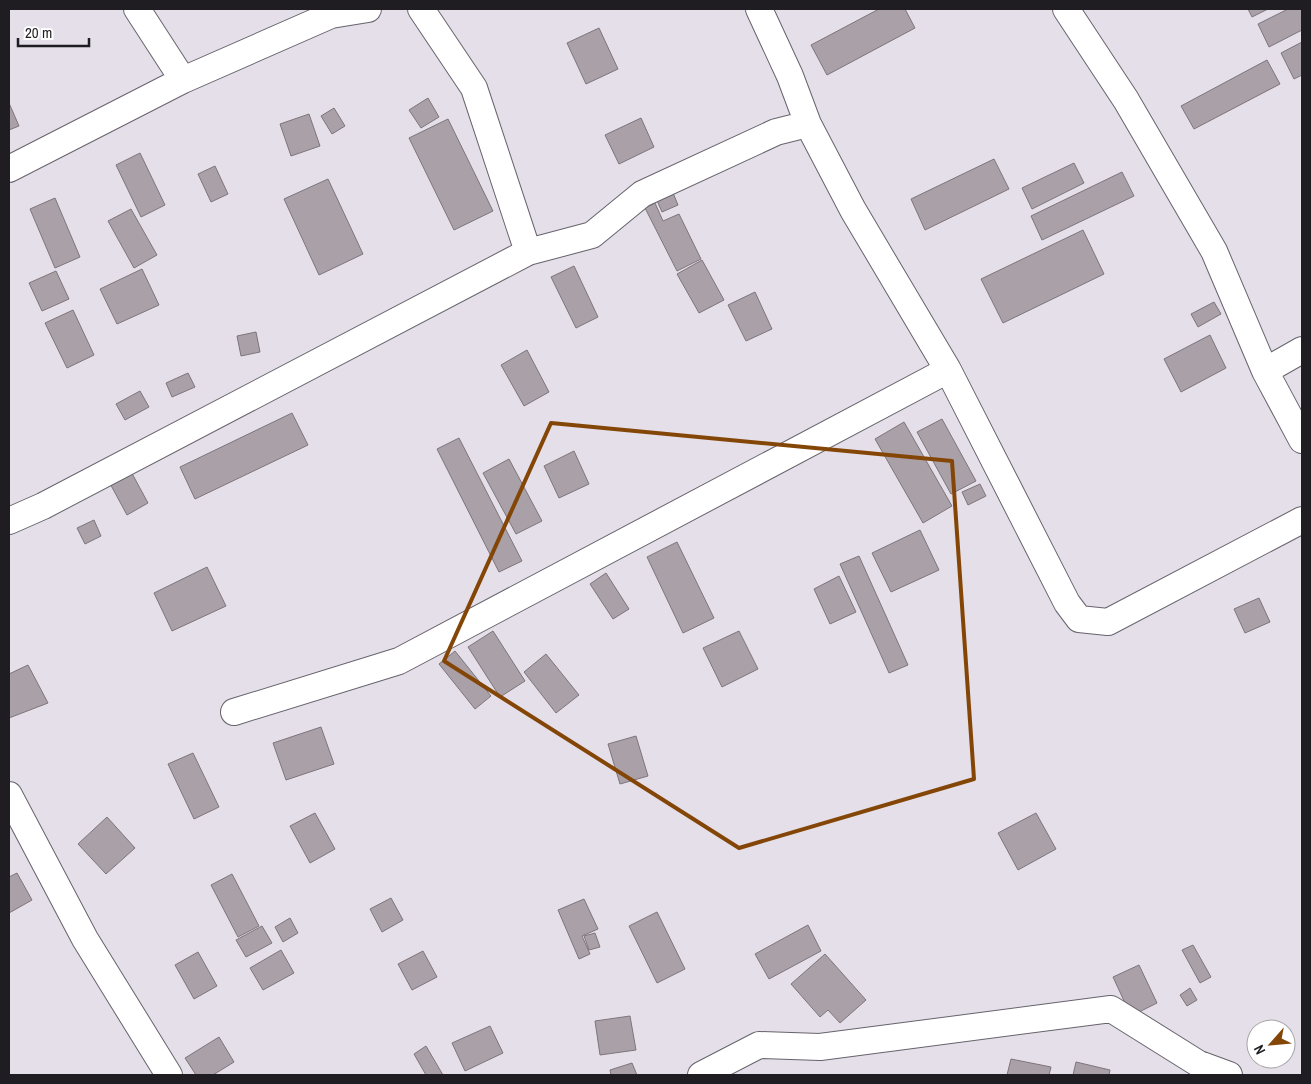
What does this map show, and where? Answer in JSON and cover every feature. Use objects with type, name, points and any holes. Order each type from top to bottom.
[{"type":"street","points":[[137,9],[184,80]]},
{"type":"street","points":[[9,169],[184,80],[331,15],[368,9]]},
{"type":"street","points":[[421,9],[474,88],[528,252]]},
{"type":"street","points":[[759,9],[794,85],[808,124],[853,210],[948,370],[1067,603],[1079,619],[1108,622],[1302,520]]},
{"type":"street","points":[[1066,9],[1126,100],[1214,251],[1265,371],[1302,440]]},
{"type":"street","points":[[9,521],[43,506],[528,252],[592,235],[642,194],[776,132],[808,124]]},
{"type":"street","points":[[1265,371],[1302,350]]},
{"type":"street","points":[[234,712],[399,661],[948,370]]},
{"type":"street","points":[[9,795],[85,939],[169,1075]]},
{"type":"street","points":[[701,1075],[759,1046],[820,1047],[1111,1009],[1199,1064],[1229,1075]]},
{"type":"highlighted area","points":[[551,423],[952,461],[974,779],[739,848],[444,661]]},
{"type":"building","points":[[879,9],[905,9],[915,28],[827,75],[811,45]]},
{"type":"building","points":[[1248,9],[1268,9],[1252,17]]},
{"type":"building","points":[[1288,9],[1302,9],[1302,30],[1269,47],[1258,24]]},
{"type":"building","points":[[599,28],[618,69],[586,84],[567,43]]},
{"type":"building","points":[[1302,42],[1302,75],[1294,79],[1281,53]]},
{"type":"building","points":[[1267,60],[1280,84],[1194,129],[1181,106]]},
{"type":"building","points":[[428,98],[439,117],[421,128],[409,110]]},
{"type":"building","points":[[9,103],[19,126],[9,130]]},
{"type":"building","points":[[334,108],[345,126],[332,134],[321,116]]},
{"type":"building","points":[[309,114],[320,146],[291,156],[280,124]]},
{"type":"building","points":[[641,118],[654,147],[619,164],[605,135]]},
{"type":"building","points":[[448,119],[493,211],[454,230],[409,138]]},
{"type":"building","points":[[140,153],[165,205],[141,217],[116,165]]},
{"type":"building","points":[[994,159],[1009,189],[925,230],[911,199]]},
{"type":"building","points":[[1074,163],[1084,183],[1032,209],[1022,188]]},
{"type":"building","points":[[215,166],[228,194],[211,202],[198,174]]},
{"type":"building","points":[[1122,172],[1134,196],[1042,240],[1031,216]]},
{"type":"building","points":[[328,179],[363,254],[319,275],[284,199]]},
{"type":"building","points":[[671,188],[678,205],[662,212],[655,196]]},
{"type":"building","points":[[55,198],[80,257],[55,268],[30,209]]},
{"type":"building","points":[[655,203],[663,221],[679,214],[701,259],[677,271],[645,208]]},
{"type":"building","points":[[131,209],[157,255],[134,268],[108,221]]},
{"type":"building","points":[[1083,230],[1104,274],[1003,323],[981,279]]},
{"type":"building","points":[[702,260],[724,300],[699,313],[677,274]]},
{"type":"building","points":[[574,266],[598,317],[576,328],[551,277]]},
{"type":"building","points":[[142,269],[159,305],[117,324],[100,289]]},
{"type":"building","points":[[56,271],[69,299],[42,311],[29,283]]},
{"type":"building","points":[[755,292],[772,329],[746,341],[728,305]]},
{"type":"building","points":[[1214,302],[1221,314],[1198,327],[1191,314]]},
{"type":"building","points":[[73,310],[94,355],[67,368],[45,323]]},
{"type":"building","points":[[256,332],[260,352],[241,356],[237,336]]},
{"type":"building","points":[[1210,335],[1226,368],[1181,392],[1164,359]]},
{"type":"building","points":[[527,350],[549,392],[524,406],[501,365]]},
{"type":"building","points":[[188,373],[195,387],[172,397],[166,383]]},
{"type":"building","points":[[140,391],[149,407],[125,420],[116,404]]},
{"type":"building","points":[[292,413],[308,445],[195,499],[180,467]]},
{"type":"building","points":[[942,419],[976,481],[951,494],[917,432]]},
{"type":"building","points":[[904,422],[952,506],[923,523],[875,439]]},
{"type":"building","points":[[459,438],[522,561],[499,572],[437,449]]},
{"type":"building","points":[[574,451],[589,484],[559,498],[544,466]]},
{"type":"building","points":[[509,459],[542,521],[516,534],[483,473]]},
{"type":"building","points":[[128,466],[148,503],[127,515],[107,478]]},
{"type":"building","points":[[980,484],[986,496],[968,505],[962,492]]},
{"type":"building","points":[[94,520],[101,536],[85,544],[77,528]]},
{"type":"building","points":[[920,530],[939,570],[891,592],[872,553]]},
{"type":"building","points":[[677,542],[714,618],[683,633],[647,557]]},
{"type":"building","points":[[859,556],[908,665],[889,673],[840,564]]},
{"type":"building","points":[[207,567],[226,606],[172,631],[154,593]]},
{"type":"building","points":[[606,573],[629,609],[613,619],[590,584]]},
{"type":"building","points":[[839,576],[856,612],[830,624],[814,589]]},
{"type":"building","points":[[1259,598],[1270,622],[1245,633],[1234,609]]},
{"type":"building","points":[[493,631],[525,681],[500,697],[468,647]]},
{"type":"building","points":[[739,631],[758,669],[722,687],[703,648]]},
{"type":"building","points":[[455,651],[491,696],[475,709],[439,664]]},
{"type":"building","points":[[546,654],[579,695],[556,713],[524,672]]},
{"type":"building","points":[[28,665],[48,703],[9,718],[9,674]]},
{"type":"building","points":[[321,727],[334,764],[286,780],[273,743]]},
{"type":"building","points":[[636,736],[648,776],[620,784],[608,744]]},
{"type":"building","points":[[193,753],[219,807],[194,819],[168,764]]},
{"type":"building","points":[[315,813],[335,849],[310,863],[290,826]]},
{"type":"building","points":[[1036,813],[1056,849],[1018,870],[998,833]]},
{"type":"building","points":[[107,817],[135,848],[106,874],[78,844]]},
{"type":"building","points":[[17,873],[32,900],[9,913],[9,877]]},
{"type":"building","points":[[232,874],[259,926],[238,937],[211,885]]},
{"type":"building","points":[[391,898],[403,920],[382,932],[370,909]]},
{"type":"building","points":[[584,899],[598,929],[582,936],[590,954],[579,959],[558,910]]},
{"type":"building","points":[[657,912],[685,969],[657,983],[629,926]]},
{"type":"building","points":[[290,918],[298,933],[283,942],[275,927]]},
{"type":"building","points":[[808,925],[821,951],[769,979],[755,954]]},
{"type":"building","points":[[262,926],[272,943],[246,957],[236,940]]},
{"type":"building","points":[[595,933],[600,947],[589,950],[584,936]]},
{"type":"building","points":[[1193,945],[1211,977],[1200,983],[1182,950]]},
{"type":"building","points":[[281,950],[294,973],[263,990],[250,968]]},
{"type":"building","points":[[423,951],[437,977],[412,990],[398,964]]},
{"type":"building","points":[[198,952],[217,986],[194,999],[175,965]]},
{"type":"building","points":[[825,954],[866,1000],[840,1023],[828,1010],[820,1017],[791,984]]},
{"type":"building","points":[[1139,965],[1157,1003],[1131,1016],[1113,977]]},
{"type":"building","points":[[1190,988],[1197,1000],[1187,1006],[1180,995]]},
{"type":"building","points":[[630,1016],[636,1050],[600,1055],[595,1021]]},
{"type":"building","points":[[490,1026],[503,1053],[465,1071],[452,1043]]},
{"type":"building","points":[[219,1037],[234,1062],[213,1075],[196,1075],[185,1058]]},
{"type":"building","points":[[426,1046],[443,1075],[426,1075],[414,1054]]},
{"type":"building","points":[[1011,1059],[1051,1067],[1049,1075],[1007,1075]]},
{"type":"building","points":[[1076,1062],[1110,1070],[1109,1075],[1073,1075]]},
{"type":"building","points":[[632,1063],[637,1075],[611,1075],[610,1070]]}]
